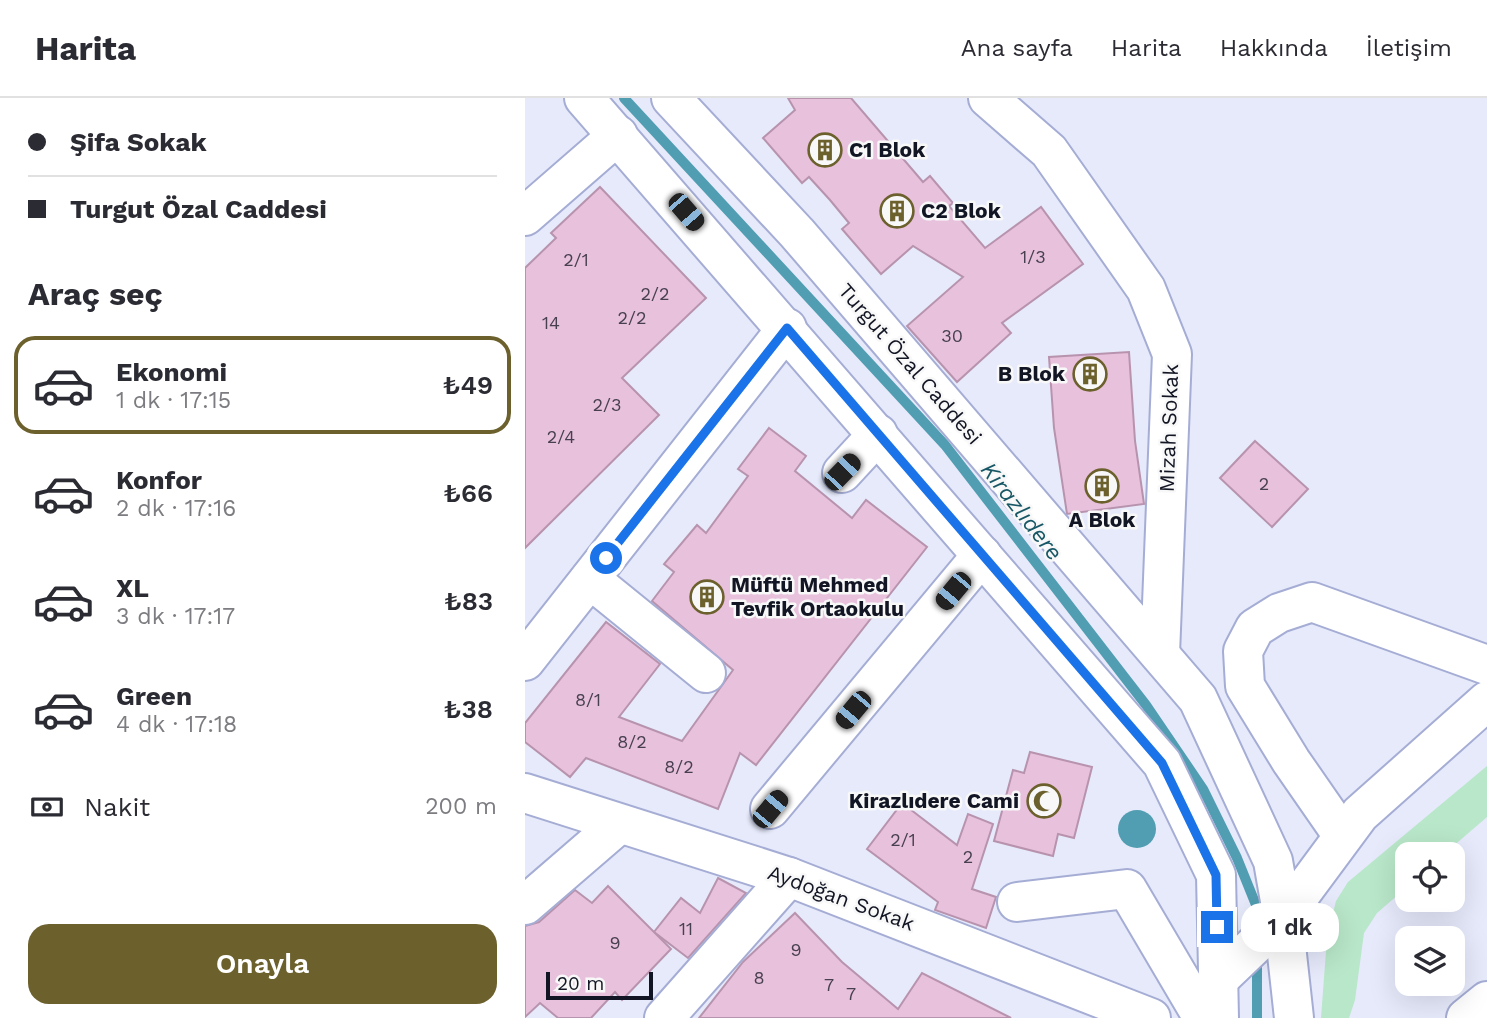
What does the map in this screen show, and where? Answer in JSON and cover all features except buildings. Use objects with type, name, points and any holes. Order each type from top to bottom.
[{"type":"street","points":[[584,98],[787,328],[1162,763],[1216,875],[1219,1018]]},
{"type":"street","name":"Turgut Özal Caddesi","points":[[671,98],[797,233],[1198,699],[1273,861],[1283,918],[1294,1018]]},
{"type":"street","name":"Mizah Sokak","points":[[988,98],[1049,151],[1146,289],[1172,354],[1160,654]]},
{"type":"street","points":[[525,216],[618,135]]},
{"type":"street","points":[[525,661],[787,328]]},
{"type":"street","points":[[842,472],[878,434]]},
{"type":"street","points":[[770,809],[982,555]]},
{"type":"street","points":[[590,579],[706,673]]},
{"type":"street","points":[[1343,836],[1291,761],[1245,686],[1243,651],[1255,628],[1279,613],[1312,603],[1487,664]]},
{"type":"street","points":[[1218,980],[1283,918],[1360,814],[1487,701]]},
{"type":"street","name":"Aydoğan Sokak","points":[[525,793],[789,877],[1151,1018]]},
{"type":"street","points":[[525,905],[619,824]]},
{"type":"street","points":[[664,1018],[789,877]]},
{"type":"street","points":[[1017,902],[1127,889],[1203,1018]]},
{"type":"street","points":[[1466,1018],[1487,1001]]},
{"type":"green space","points":[[1487,766],[1487,817],[1458,842],[1396,842]]},
{"type":"green space","points":[[1395,843],[1395,897],[1377,913],[1364,933],[1355,1000],[1349,1018],[1321,1018],[1327,938],[1336,901],[1348,882]]},
{"type":"water","points":[[1137,810],[1150,816],[1156,829],[1150,842],[1137,848],[1124,842],[1118,829],[1124,816]]},
{"type":"waterway","name":"Kirazlıdere","points":[[624,98],[945,445],[1146,705],[1203,789],[1237,858],[1256,905],[1257,929]]},
{"type":"waterway","name":"Kirazlıdere","points":[[1257,955],[1257,1018]]},
{"type":"place","name":"C1 Blok","points":[[825,150]]},
{"type":"place","name":"C2 Blok","points":[[897,211]]},
{"type":"place","name":"B Blok","points":[[1090,374]]},
{"type":"place","name":"A Blok","points":[[1102,486]]},
{"type":"place","name":"Müftü Mehmed Tevfik Ortaokulu","points":[[707,597]]},
{"type":"place","name":"Kirazlıdere Cami","points":[[1044,801]]},
{"type":"route","points":[[606,558],[787,328],[1162,763],[1216,875],[1217,927]]}]
